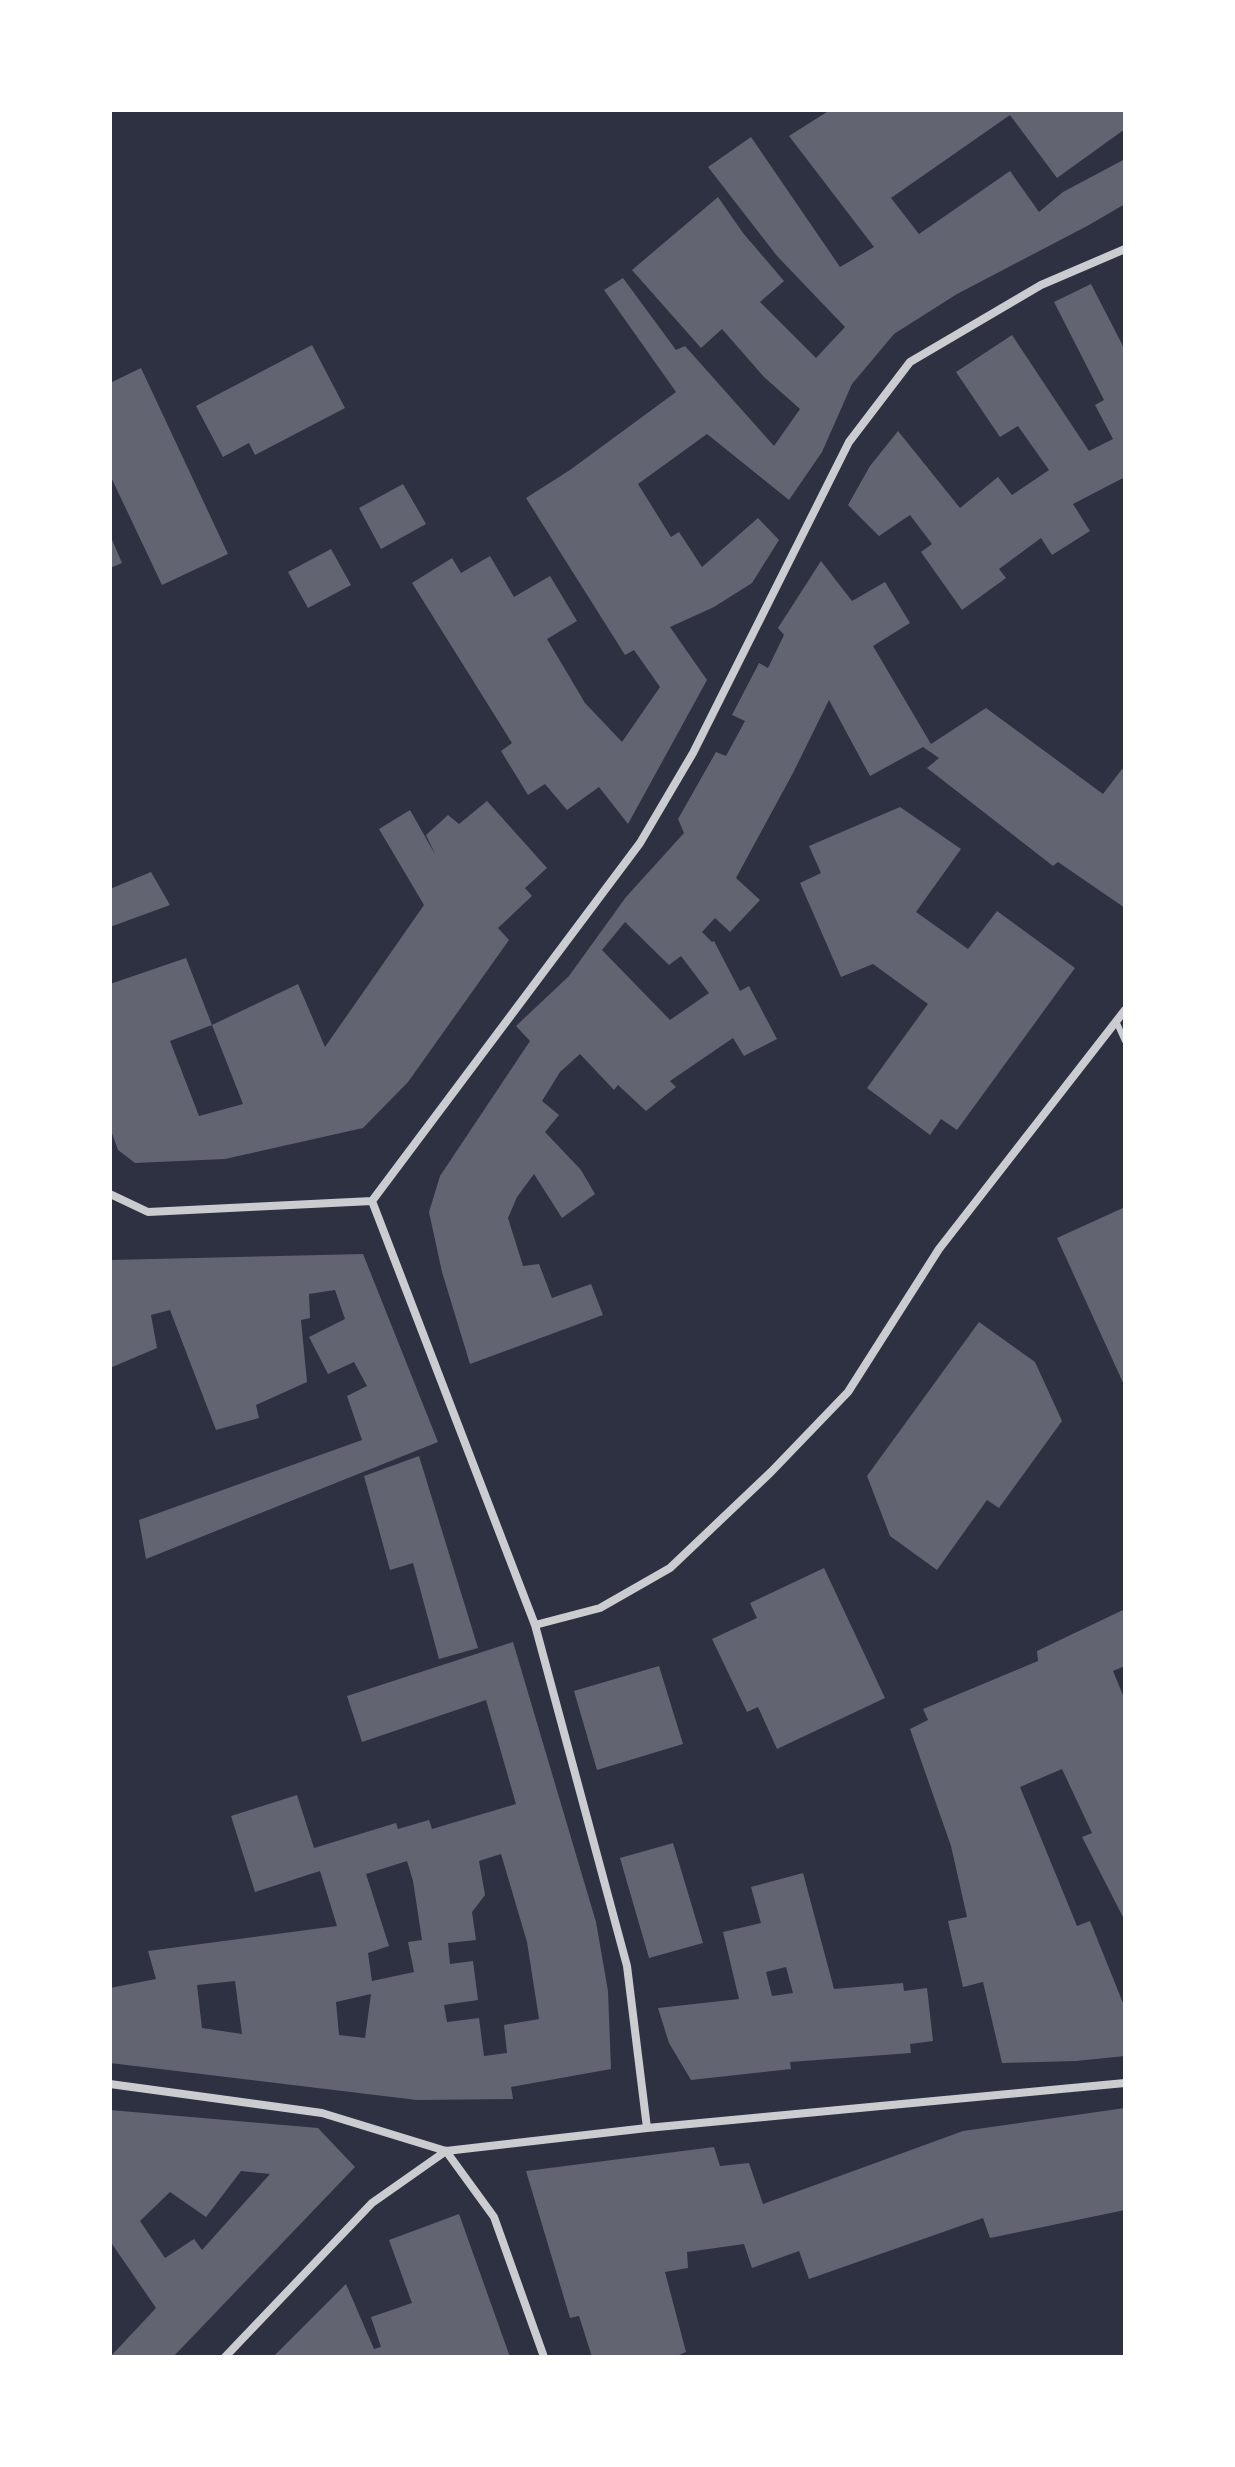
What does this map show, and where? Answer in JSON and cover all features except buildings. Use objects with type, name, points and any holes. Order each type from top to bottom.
[{"type":"street","points":[[372,1201],[640,843],[693,753],[849,442],[910,362],[1041,285],[1125,249]]},
{"type":"street","points":[[535,1625],[600,1608],[670,1568],[782,1461],[848,1392],[939,1249],[1125,1010]]},
{"type":"street","points":[[110,1194],[148,1212],[372,1201]]},
{"type":"street","points":[[372,1201],[535,1625],[627,1966],[647,2128]]},
{"type":"street","points":[[110,2084],[322,2113],[446,2151],[647,2128],[1125,2083]]},
{"type":"street","points":[[225,2357],[372,2203],[446,2151]]},
{"type":"street","points":[[446,2151],[494,2217],[544,2357]]},
{"type":"lane","points":[[1116,1021],[1125,1041]]}]
